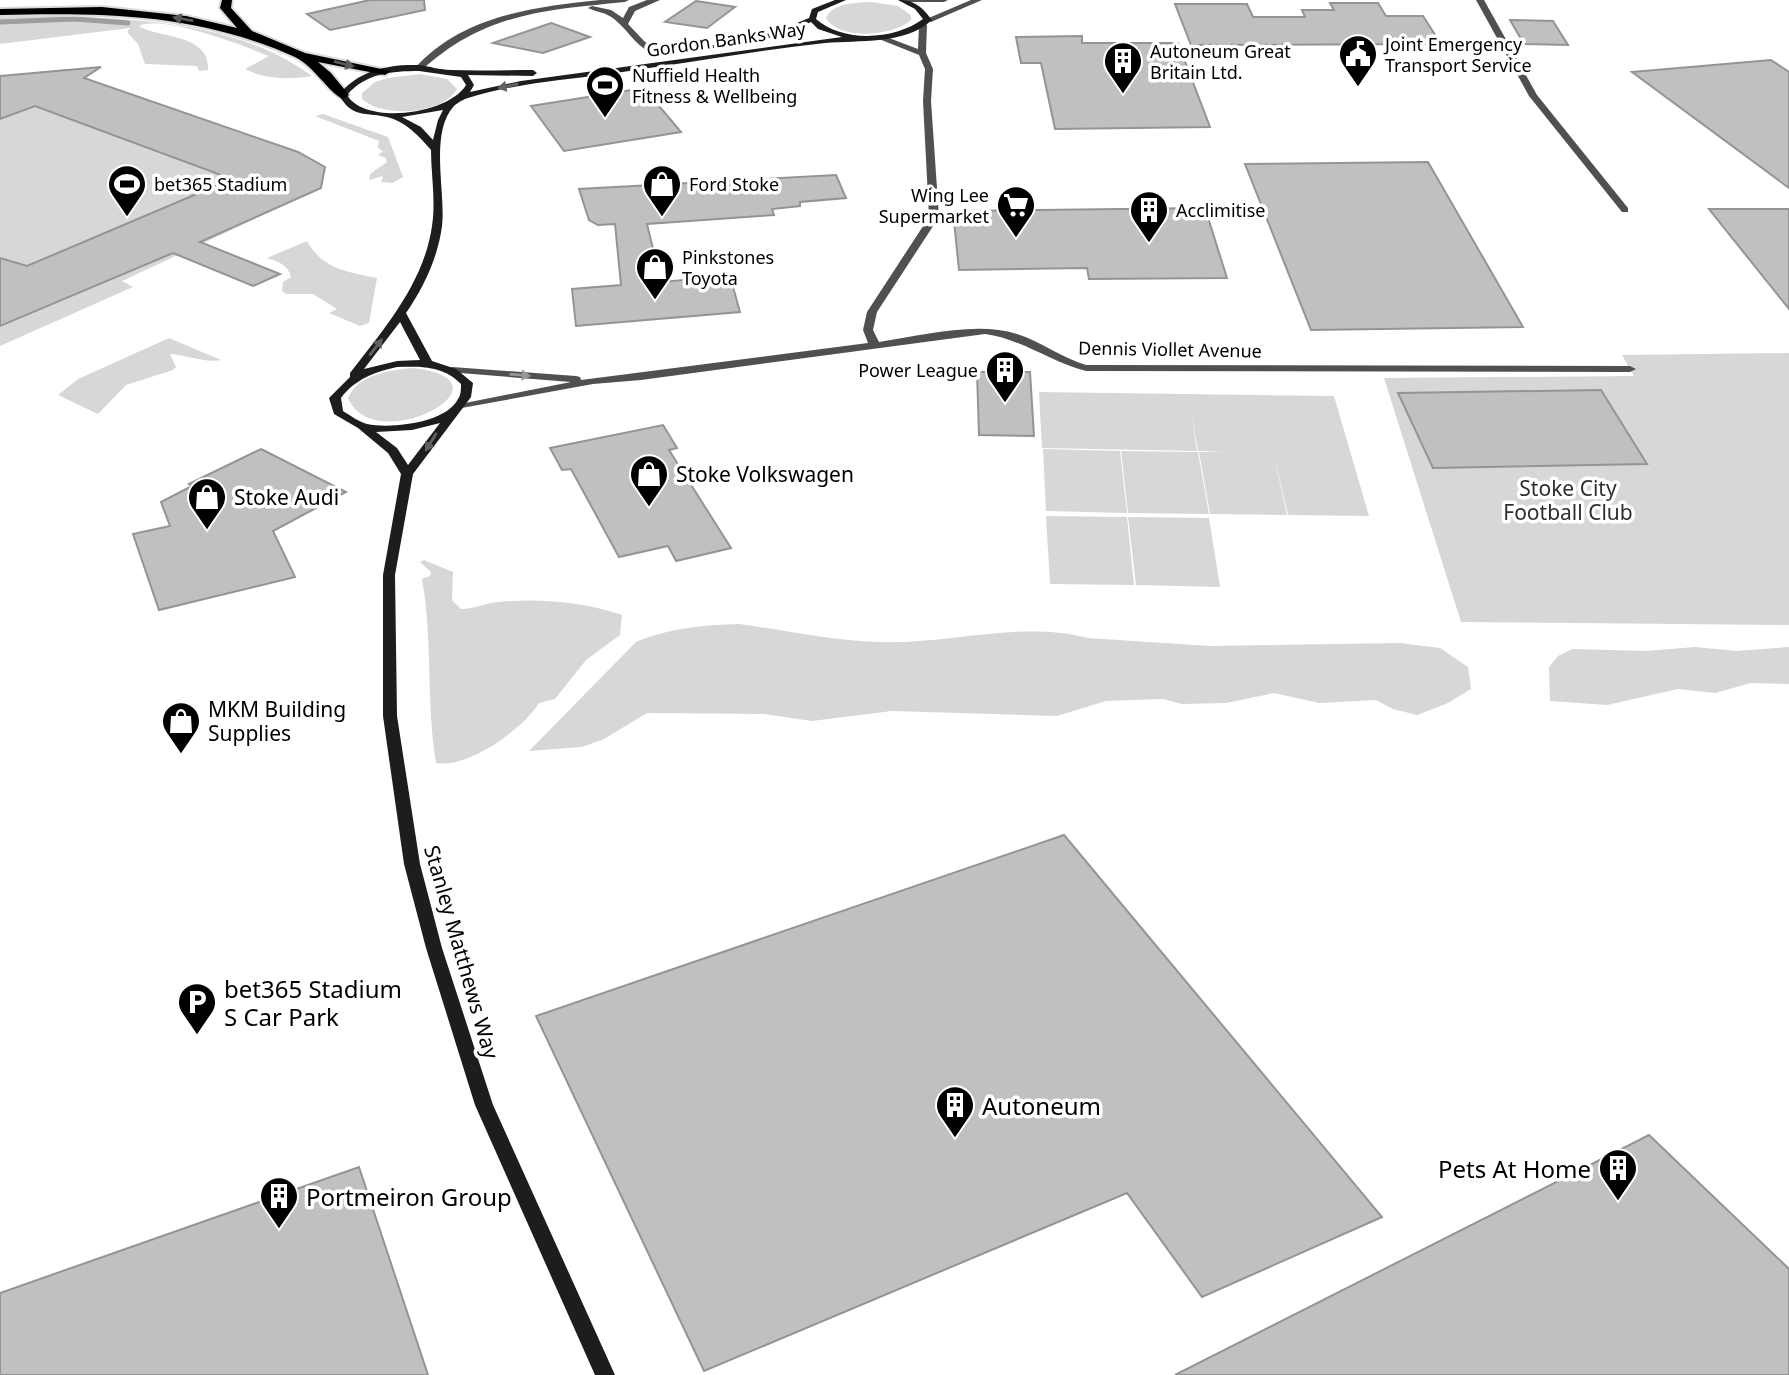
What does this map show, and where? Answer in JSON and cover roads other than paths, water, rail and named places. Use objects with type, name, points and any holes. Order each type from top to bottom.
[{"type":"highway","points":[[0,1],[9,0]]},
{"type":"highway","points":[[227,0],[225,8],[229,15],[250,34]]},
{"type":"highway","points":[[0,12],[127,12],[186,19],[250,34],[302,56],[385,71]]},
{"type":"highway","points":[[302,56],[327,75],[343,94]]},
{"type":"main road","points":[[815,0],[814,15],[824,30],[872,37],[896,35],[926,22],[918,7],[903,0]]},
{"type":"main road","name":"Gordon Banks Way","points":[[343,94],[355,81],[385,71],[419,68],[517,75],[755,40],[842,0]]},
{"type":"main road","name":"Gordon Banks Way","points":[[465,96],[521,84],[825,40],[872,37]]},
{"type":"main road","points":[[351,379],[384,366],[428,364],[452,370],[467,383],[467,397],[457,409],[414,427],[363,426],[349,421],[335,407],[335,398],[401,314],[420,278],[438,227],[435,148],[441,119],[450,106],[465,96],[470,85],[468,78],[457,72]]},
{"type":"main road","points":[[343,94],[355,109],[386,115],[418,129],[435,148]]},
{"type":"main road","points":[[386,115],[450,106]]},
{"type":"main road","points":[[401,314],[413,342],[428,364]]},
{"type":"main road","name":"Stanley Matthews Way","points":[[457,409],[407,474],[389,575],[390,703],[412,864],[434,948],[484,1105],[605,1375]]},
{"type":"main road","points":[[363,426],[393,450],[407,474]]},
{"type":"street","points":[[419,68],[447,41],[469,30],[518,14],[625,0]]},
{"type":"street","points":[[626,22],[628,12],[635,6],[656,0]]},
{"type":"street","points":[[903,0],[944,0]]},
{"type":"street","points":[[875,346],[867,330],[872,312],[934,217],[927,101],[929,69],[922,53],[926,22],[978,0]]},
{"type":"street","points":[[1480,0],[1533,96],[1625,210]]},
{"type":"street","points":[[559,8],[606,10],[626,22],[642,44],[667,54]]},
{"type":"street","points":[[872,37],[922,53]]},
{"type":"street","name":"Dennis Viollet Avenue","points":[[457,409],[593,381],[641,377],[985,331],[1016,335],[1068,364],[1086,368],[1630,369]]},
{"type":"street","name":"Dennis Viollet Avenue","points":[[452,370],[593,381]]},
{"type":"waterway","points":[[0,22],[75,19],[128,23]]},
{"type":"place","name":"Joint Emergency Transport Service","points":[[1358,88]]},
{"type":"place","name":"Autoneum Great Britain Ltd.","points":[[1123,95]]},
{"type":"place","name":"Nuffield Health Fitness & Wellbeing","points":[[605,119]]},
{"type":"place","name":"bet365 Stadium","points":[[127,218]]},
{"type":"place","name":"Ford Stoke","points":[[662,218]]},
{"type":"place","name":"Wing Lee Supermarket","points":[[1016,239]]},
{"type":"place","name":"Acclimitise","points":[[1149,244]]},
{"type":"place","name":"Pinkstones Toyota","points":[[655,301]]},
{"type":"place","name":"Power League","points":[[1005,404]]},
{"type":"place","name":"Stoke Volkswagen","points":[[649,508]]},
{"type":"place","name":"Stoke Audi","points":[[207,531]]},
{"type":"place","name":"MKM Building Supplies","points":[[181,755]]},
{"type":"place","name":"bet365 Stadium S Car Park","points":[[197,1036]]},
{"type":"place","name":"Autoneum","points":[[955,1139]]},
{"type":"place","name":"Pets At Home","points":[[1618,1202]]},
{"type":"place","name":"Portmeiron Group","points":[[279,1230]]},
{"type":"park label","name":"Stoke City Football Club","points":[[1568,500]]}]
